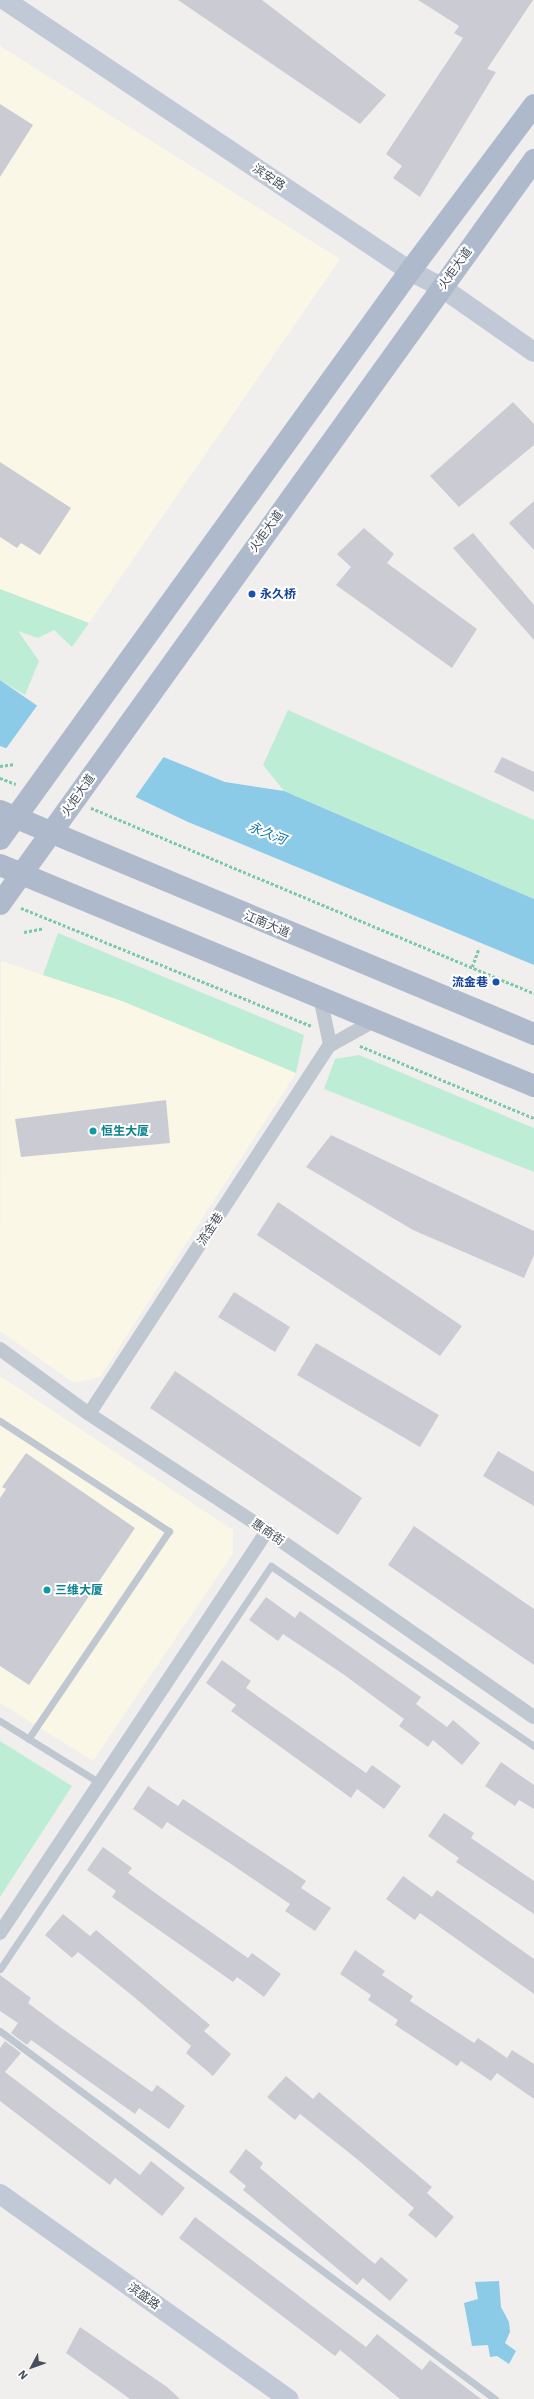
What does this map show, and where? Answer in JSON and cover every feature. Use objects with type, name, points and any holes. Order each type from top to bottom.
[{"type":"main road","name":"滨安路","points":[[5,0],[410,271],[441,287],[534,352]]},
{"type":"main road","points":[[0,839],[7,814],[34,790],[410,271],[534,106]]},
{"type":"main road","name":"火炬大道","points":[[1,902],[441,287],[534,160]]},
{"type":"main road","name":"江南大道","points":[[7,814],[51,834],[534,1034]]},
{"type":"main road","points":[[0,865],[534,1086]]},
{"type":"main road","name":"滨盛路","points":[[0,2194],[288,2399]]},
{"type":"main road","name":"滨盛路","points":[[0,2207],[268,2399]]},
{"type":"street","points":[[320,997],[333,1038]]},
{"type":"street","name":"流金巷","points":[[89,1414],[333,1038],[374,1021]]},
{"type":"street","name":"惠商街","points":[[0,1349],[89,1414],[267,1531],[534,1717]]},
{"type":"street","points":[[0,1933],[267,1531]]},
{"type":"lane","points":[[0,1421],[169,1531],[28,1739]]},
{"type":"lane","points":[[0,1969],[271,1566],[534,1746]]},
{"type":"lane","points":[[0,1721],[100,1783]]},
{"type":"lane","points":[[0,2031],[495,2399]]},
{"type":"path","points":[[0,766],[15,764]]},
{"type":"path","points":[[0,778],[34,790]]},
{"type":"path","points":[[77,796],[534,993]]},
{"type":"path","points":[[1,902],[50,917],[333,1038],[534,1118]]},
{"type":"path","points":[[24,932],[44,928]]},
{"type":"path","points":[[472,967],[480,948]]},
{"type":"shaded area","points":[[0,46],[340,259],[89,623],[0,589]]},
{"type":"shaded area","points":[[1,961],[122,1001],[296,1073],[100,1377],[74,1383],[0,1331]]},
{"type":"shaded area","points":[[0,1376],[233,1530],[233,1553],[93,1761],[0,1703]]},
{"type":"green space","points":[[0,589],[89,623],[72,647],[54,630],[38,638],[18,631],[39,661],[25,695],[0,680]]},
{"type":"green space","points":[[288,710],[534,820],[534,899],[284,791],[263,765]]},
{"type":"green space","points":[[58,933],[304,1035],[296,1073],[122,1001],[43,975]]},
{"type":"green space","points":[[359,1055],[534,1128],[534,1172],[324,1089],[335,1059]]},
{"type":"green space","points":[[0,1741],[72,1786],[0,1897]]},
{"type":"water","name":"永久河","points":[[0,680],[55,718],[146,750],[225,782],[284,791],[534,899],[534,965],[188,822],[123,791],[0,746]]},
{"type":"water","points":[[499,2281],[501,2307],[509,2322],[510,2332],[505,2343],[516,2351],[509,2364],[497,2356],[490,2357],[488,2345],[472,2346],[464,2303],[478,2299],[475,2282]]},
{"type":"pier","points":[[39,703],[56,716],[165,755],[134,799],[5,750]]},
{"type":"building","points":[[178,0],[262,0],[386,95],[360,124]]},
{"type":"building","points":[[418,0],[533,0],[487,69],[496,72],[420,197],[393,178],[402,166],[386,154],[463,38],[454,33],[459,26]]},
{"type":"building","points":[[0,104],[33,125],[0,177]]},
{"type":"building","points":[[513,402],[534,424],[534,445],[459,507],[430,476]]},
{"type":"building","points":[[0,462],[71,508],[40,555],[21,543],[17,548],[0,537]]},
{"type":"building","points":[[534,501],[534,550],[509,523]]},
{"type":"building","points":[[364,528],[394,554],[387,563],[477,629],[452,668],[336,585],[351,567],[337,554]]},
{"type":"building","points":[[473,533],[534,605],[534,640],[453,548]]},
{"type":"building","points":[[502,757],[534,772],[534,792],[494,772]]},
{"type":"building","name":"恒生大厦","points":[[166,1100],[170,1143],[21,1157],[15,1119]]},
{"type":"building","points":[[331,1135],[534,1231],[534,1255],[524,1278],[413,1230],[306,1167]]},
{"type":"building","points":[[278,1202],[462,1326],[440,1356],[257,1235]]},
{"type":"building","points":[[234,1292],[290,1327],[275,1352],[218,1317]]},
{"type":"building","points":[[316,1343],[439,1415],[420,1447],[297,1375]]},
{"type":"building","points":[[175,1371],[362,1498],[338,1535],[150,1408]]},
{"type":"building","points":[[498,1451],[534,1472],[534,1506],[483,1476]]},
{"type":"building","name":"三维大厦","points":[[26,1453],[135,1528],[29,1685],[0,1666],[0,1498],[6,1489],[2,1487]]},
{"type":"building","points":[[414,1526],[534,1609],[534,1665],[388,1565]]},
{"type":"building","points":[[266,1597],[295,1618],[300,1611],[421,1697],[416,1704],[447,1727],[453,1720],[480,1743],[462,1765],[433,1740],[428,1747],[399,1726],[404,1719],[343,1674],[283,1634],[278,1641],[249,1620]]},
{"type":"building","points":[[222,1660],[251,1681],[246,1688],[366,1773],[372,1765],[401,1786],[384,1809],[357,1789],[351,1798],[231,1711],[236,1705],[206,1683]]},
{"type":"building","points":[[501,1762],[534,1785],[534,1809],[519,1800],[515,1806],[485,1786]]},
{"type":"building","points":[[148,1786],[178,1806],[183,1799],[306,1881],[301,1888],[331,1908],[315,1931],[285,1911],[290,1904],[228,1862],[167,1822],[162,1829],[133,1809]]},
{"type":"building","points":[[444,1813],[474,1833],[471,1838],[534,1881],[534,1914],[456,1862],[459,1858],[428,1836]]},
{"type":"building","points":[[103,1847],[132,1868],[128,1873],[158,1895],[248,1958],[252,1953],[281,1974],[264,1997],[237,1977],[233,1982],[112,1897],[116,1891],[87,1870]]},
{"type":"building","points":[[403,1876],[432,1897],[437,1890],[534,1959],[534,1994],[420,1913],[415,1920],[386,1899]]},
{"type":"building","points":[[63,1914],[90,1936],[96,1930],[210,2025],[204,2031],[231,2054],[213,2076],[186,2053],[191,2046],[134,1997],[78,1952],[72,1958],[45,1935]]},
{"type":"building","points":[[355,1950],[385,1971],[382,1975],[413,1996],[410,2001],[474,2043],[478,2038],[507,2058],[512,2050],[534,2064],[534,2099],[497,2073],[491,2081],[461,2061],[457,2066],[395,2025],[398,2020],[368,2000],[371,1995],[340,1974]]},
{"type":"building","points":[[0,1975],[31,1998],[28,2003],[60,2027],[152,2092],[157,2085],[185,2106],[169,2129],[139,2108],[135,2114],[31,2040],[27,2045],[11,2033],[18,2023],[0,2011]]},
{"type":"building","points":[[5,2041],[21,2053],[5,2072],[140,2175],[151,2161],[185,2188],[162,2216],[115,2178],[110,2185],[0,2101],[0,2048]]},
{"type":"building","points":[[286,2076],[313,2099],[319,2092],[432,2187],[427,2193],[454,2217],[436,2238],[408,2215],[414,2208],[357,2159],[300,2114],[295,2120],[267,2097]]},
{"type":"building","points":[[246,2149],[263,2163],[260,2168],[375,2264],[381,2257],[408,2280],[390,2301],[363,2278],[357,2285],[243,2190],[246,2186],[229,2172]]},
{"type":"building","points":[[195,2217],[366,2347],[377,2334],[422,2370],[430,2360],[481,2399],[400,2399],[340,2350],[335,2356],[179,2238]]},
{"type":"building","points":[[80,2327],[167,2387],[180,2399],[130,2399],[66,2353]]},
{"type":"place","name":"永久桥","points":[[252,594]]},
{"type":"place","name":"流金巷","points":[[496,982]]},
{"type":"place","name":"恒生大厦","points":[[93,1131]]},
{"type":"place","name":"三维大厦","points":[[47,1590]]}]
